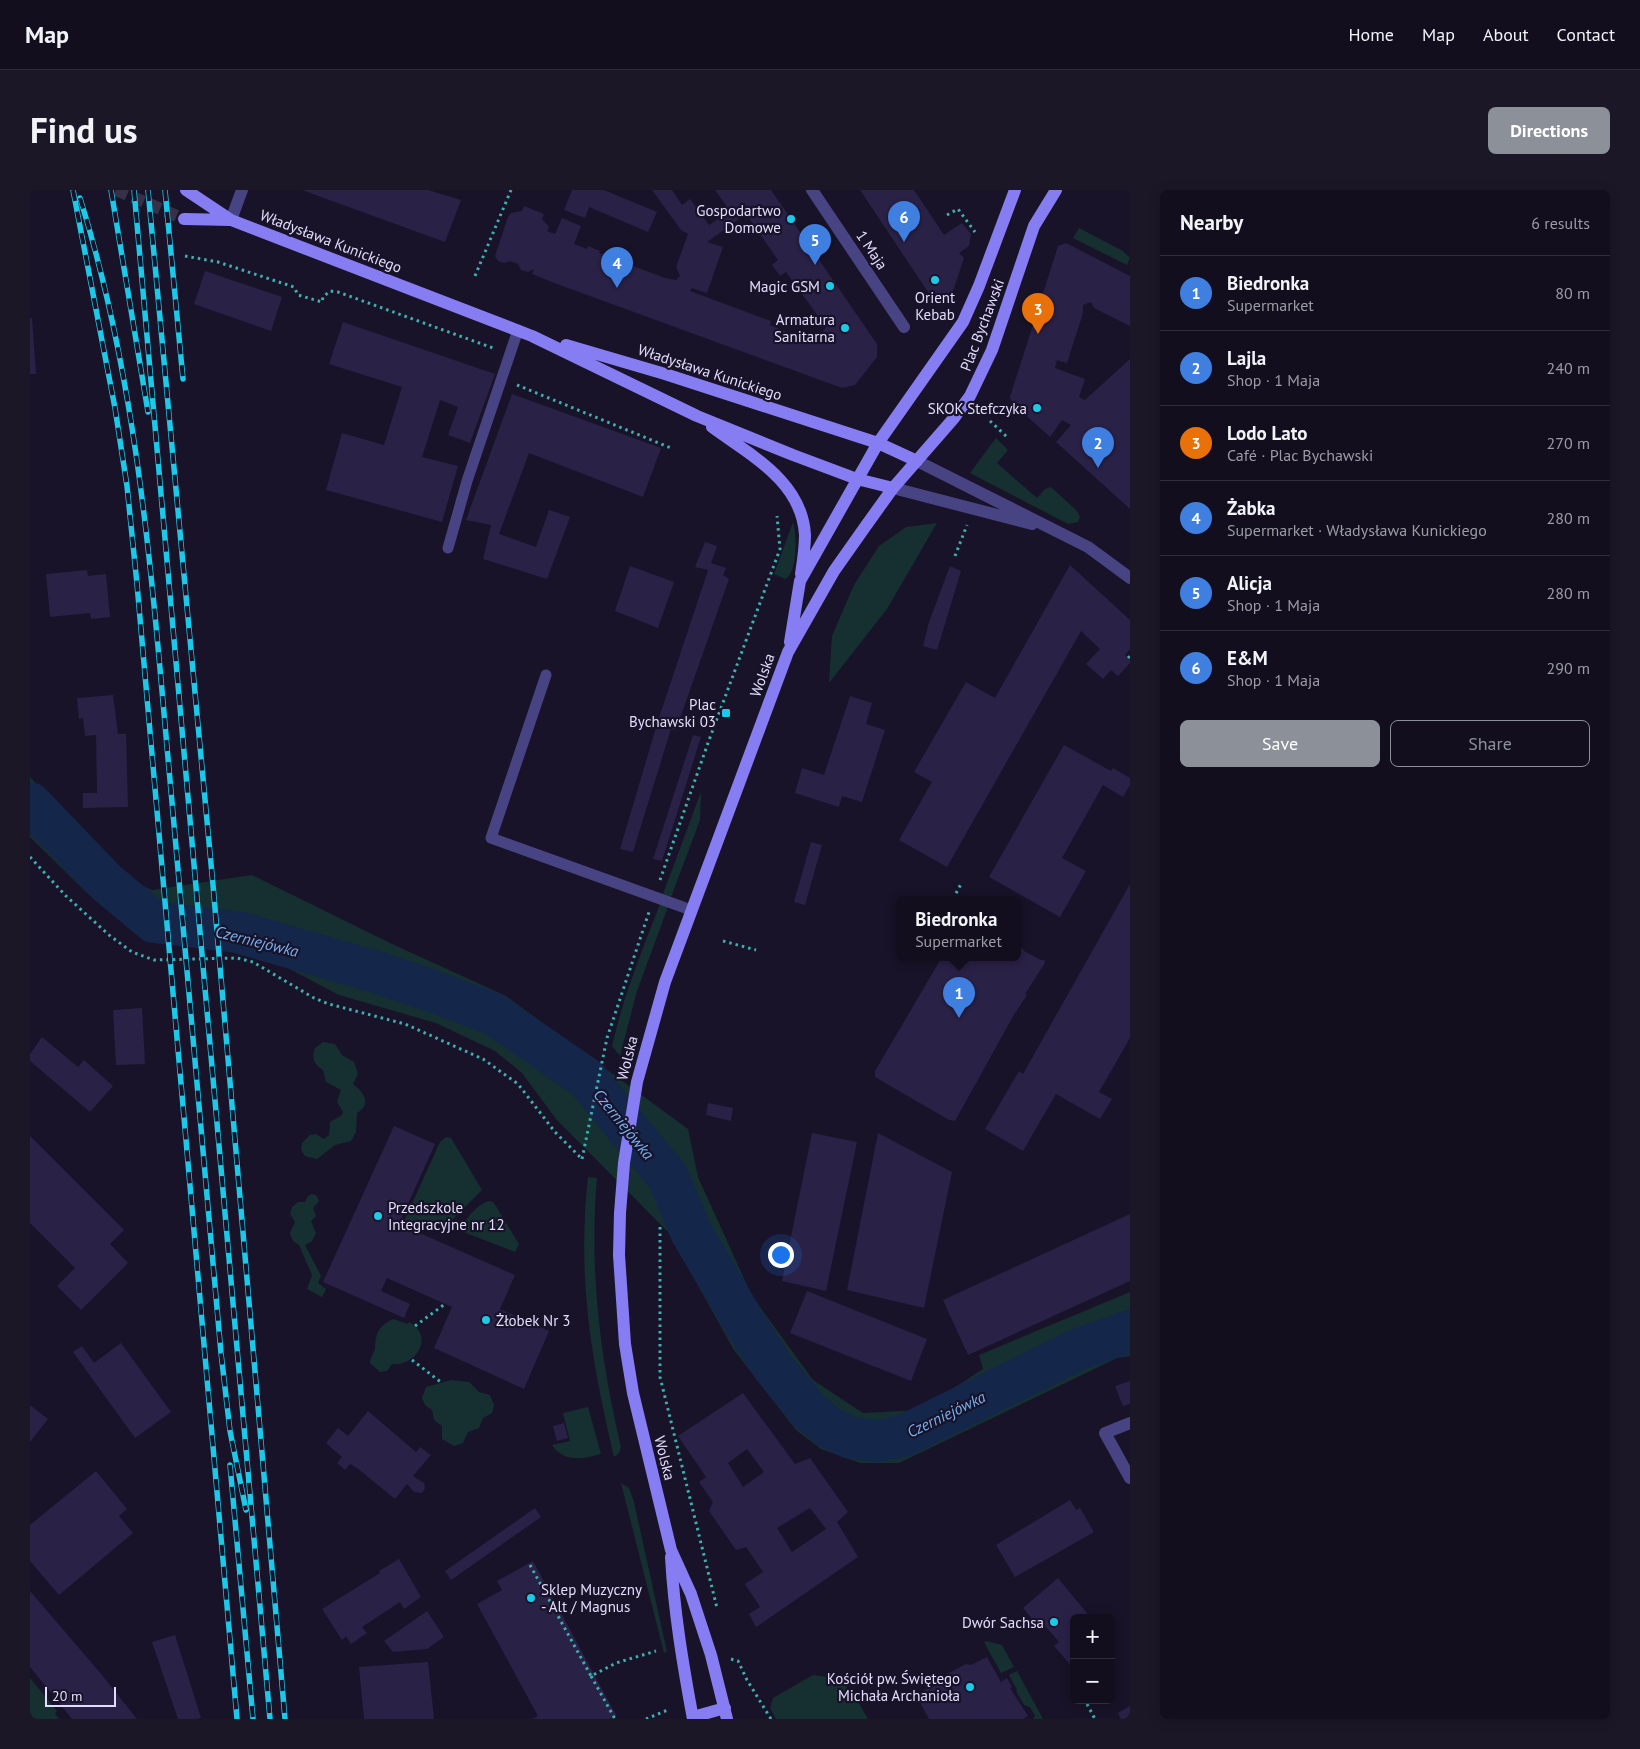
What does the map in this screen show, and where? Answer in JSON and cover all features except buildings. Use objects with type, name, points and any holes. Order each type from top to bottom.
[{"type":"street","name":"Władysława Kunickiego","points":[[186,190],[231,220],[518,330],[697,416],[857,479]]},
{"type":"street","points":[[231,220],[242,190]]},
{"type":"street","name":"1 Maja","points":[[812,190],[904,327]]},
{"type":"street","name":"Plac Bychawski","points":[[857,479],[878,443],[963,322],[979,286],[1015,190]]},
{"type":"street","name":"Plac Bychawski","points":[[893,488],[954,418],[982,374],[1034,226],[1056,190]]},
{"type":"street","name":"Władysława Kunickiego","points":[[184,219],[231,220]]},
{"type":"street","name":"Władysława Kunickiego","points":[[532,336],[665,374],[878,443]]},
{"type":"street","name":"Władysława Kunickiego","points":[[697,416],[770,470],[784,482],[793,496],[805,534],[800,581]]},
{"type":"street","points":[[878,443],[917,460],[1088,546],[1130,578]]},
{"type":"street","points":[[857,479],[1049,528]]},
{"type":"street","name":"Wolska","points":[[788,652],[800,581],[857,479]]},
{"type":"street","name":"Wolska","points":[[693,1718],[682,1662],[673,1597],[670,1550],[633,1393],[625,1344],[619,1254],[620,1213],[624,1163],[637,1082],[666,982],[691,910],[788,652],[834,571],[893,488]]},
{"type":"street","points":[[1130,1423],[1105,1434],[1130,1478]]},
{"type":"street","name":"Wolska","points":[[670,1550],[691,1594],[712,1660],[726,1713]]},
{"type":"street","points":[[693,1718],[726,1713]]},
{"type":"lane","points":[[448,548],[467,481],[518,330]]},
{"type":"lane","points":[[546,675],[491,838],[691,910]]},
{"type":"path","points":[[475,276],[511,190]]},
{"type":"path","points":[[947,215],[958,209],[975,232]]},
{"type":"path","points":[[185,256],[218,262],[294,288],[298,295],[322,302],[323,297],[330,291],[338,292],[492,346],[517,385],[671,448]]},
{"type":"path","points":[[990,422],[1007,437]]},
{"type":"path","points":[[30,857],[66,896],[109,935],[132,952],[154,960],[237,958],[253,962],[314,998],[404,1024],[483,1058],[518,1084],[555,1132],[582,1160],[607,1038],[654,896],[708,743],[780,548],[777,516]]},
{"type":"path","points":[[954,556],[968,522]]},
{"type":"path","points":[[954,896],[961,884]]},
{"type":"path","points":[[723,940],[756,950]]},
{"type":"path","points":[[660,1227],[660,1377],[718,1613]]},
{"type":"path","points":[[415,1326],[445,1304]]},
{"type":"path","points":[[412,1360],[442,1384]]},
{"type":"path","points":[[530,1565],[614,1719]]},
{"type":"path","points":[[591,1676],[616,1663],[656,1651]]},
{"type":"path","points":[[712,1660],[738,1661],[747,1680],[771,1719]]},
{"type":"path","points":[[1087,1704],[1095,1719]]},
{"type":"path","points":[[646,1719],[670,1709]]},
{"type":"green space","points":[[1079,228],[1123,251],[1130,258],[1127,265],[1073,238]]},
{"type":"green space","points":[[996,438],[1008,450],[997,463],[1037,498],[1045,489],[1051,487],[1077,511],[1080,517],[1078,522],[1068,524],[970,473]]},
{"type":"green space","points":[[793,522],[796,544],[794,561],[789,575],[785,579],[774,574]]},
{"type":"green space","points":[[937,523],[887,609],[829,683],[832,636],[854,585],[879,546],[906,527]]},
{"type":"green space","points":[[30,777],[121,876],[152,890],[252,875],[390,943],[506,996],[688,1129],[698,1177],[752,1296],[813,1380],[863,1413],[920,1410],[983,1369],[979,1355],[1130,1292],[1130,1356],[1117,1358],[899,1463],[860,1463],[821,1449],[796,1430],[734,1350],[668,1232],[556,1119],[522,1073],[495,1051],[436,1023],[339,995],[263,955],[150,934],[116,917],[85,891],[30,837]]},
{"type":"green space","points":[[701,792],[700,820],[671,897],[663,894]]},
{"type":"green space","points":[[660,904],[668,907],[637,991],[620,1056],[612,1046],[616,1028],[633,974]]},
{"type":"green space","points":[[323,1042],[335,1044],[342,1055],[354,1062],[358,1074],[353,1084],[363,1094],[365,1102],[362,1109],[357,1113],[356,1132],[351,1141],[335,1145],[317,1159],[305,1156],[301,1150],[302,1143],[310,1135],[316,1134],[324,1139],[329,1135],[330,1122],[342,1115],[343,1112],[337,1102],[341,1090],[326,1082],[323,1070],[314,1061],[315,1048]]},
{"type":"green space","points":[[446,1137],[451,1138],[482,1190],[450,1222],[432,1222],[426,1231],[404,1221],[440,1142]]},
{"type":"green space","points":[[588,1177],[597,1178],[594,1246],[598,1314],[607,1380],[621,1447],[619,1453],[614,1457],[599,1386],[588,1318],[584,1250]]},
{"type":"green space","points":[[316,1195],[319,1201],[313,1208],[316,1216],[311,1221],[316,1233],[312,1241],[305,1245],[321,1276],[318,1283],[326,1289],[322,1297],[307,1289],[312,1275],[299,1245],[293,1241],[290,1233],[295,1222],[290,1214],[292,1207],[298,1202],[305,1202],[308,1196]]},
{"type":"green space","points":[[490,1201],[494,1203],[519,1244],[515,1252],[466,1233],[462,1229],[465,1221],[473,1212]]},
{"type":"green space","points":[[393,1319],[408,1324],[409,1322],[417,1328],[421,1334],[420,1349],[409,1360],[392,1364],[387,1371],[380,1372],[370,1361],[375,1350],[379,1330],[384,1324]]},
{"type":"green space","points":[[451,1380],[469,1382],[479,1392],[490,1395],[494,1405],[492,1413],[483,1418],[479,1428],[468,1432],[463,1443],[454,1446],[442,1439],[442,1426],[434,1420],[432,1410],[425,1405],[422,1398],[426,1387]]},
{"type":"green space","points":[[588,1407],[601,1454],[581,1458],[562,1455],[552,1445],[570,1441],[563,1413]]},
{"type":"green space","points":[[621,1483],[629,1488],[634,1502],[667,1652],[664,1653]]},
{"type":"green space","points":[[984,1642],[1002,1645],[1014,1667],[1001,1673]]},
{"type":"green space","points":[[1017,1671],[1043,1719],[1033,1719],[1035,1716],[1030,1707],[1024,1705],[1016,1691],[1009,1675]]},
{"type":"green space","points":[[813,1675],[834,1679],[841,1683],[853,1694],[868,1719],[776,1719],[770,1708],[773,1698]]},
{"type":"green space","points":[[30,1678],[57,1711],[55,1714],[59,1719],[30,1719]]},
{"type":"waterway","name":"Czerniejówka","points":[[30,803],[107,883],[154,922],[237,932],[376,972],[435,992],[493,1014],[586,1078],[668,1177],[691,1232],[773,1367],[809,1411],[830,1428],[851,1438],[877,1441],[903,1436],[1079,1349],[1130,1331]]},
{"type":"tunnel","points":[[116,190],[184,219]]},
{"type":"railway","points":[[73,190],[115,408],[127,486],[237,1719]]},
{"type":"railway","points":[[111,190],[148,412]]},
{"type":"railway","points":[[134,190],[270,1719]]},
{"type":"railway","points":[[148,190],[213,885],[285,1719]]},
{"type":"railway","points":[[165,190],[183,379]]},
{"type":"railway","points":[[80,198],[115,336],[139,475],[148,546],[221,1353],[230,1431],[246,1510]]},
{"type":"railway","points":[[230,1465],[253,1719]]},
{"type":"place","name":"Gospodartwo Domowe","points":[[791,219]]},
{"type":"place","name":"E&M","points":[[904,242]]},
{"type":"place","name":"Alicja","points":[[815,265]]},
{"type":"place","name":"Orient Kebab","points":[[935,280]]},
{"type":"place","name":"Magic GSM","points":[[830,286]]},
{"type":"place","name":"Żabka","points":[[617,288]]},
{"type":"place","name":"Armatura Sanitarna","points":[[845,328]]},
{"type":"place","name":"Lodo Lato","points":[[1038,334]]},
{"type":"place","name":"SKOK Stefczyka","points":[[1037,408]]},
{"type":"place","name":"Lajla","points":[[1098,468]]},
{"type":"place","name":"Plac Bychawski 03","points":[[726,713]]},
{"type":"place","name":"Biedronka","points":[[959,1018]]},
{"type":"place","name":"Przedszkole Integracyjne nr 12","points":[[378,1216]]},
{"type":"place","name":"Żłobek Nr 3","points":[[486,1320]]},
{"type":"place","name":"Sklep Muzyczny - Alt / Magnus","points":[[531,1598]]},
{"type":"place","name":"Dwór Sachsa","points":[[1054,1622]]},
{"type":"place","name":"Kościół pw. Świętego Michała Archanioła","points":[[970,1687]]}]
